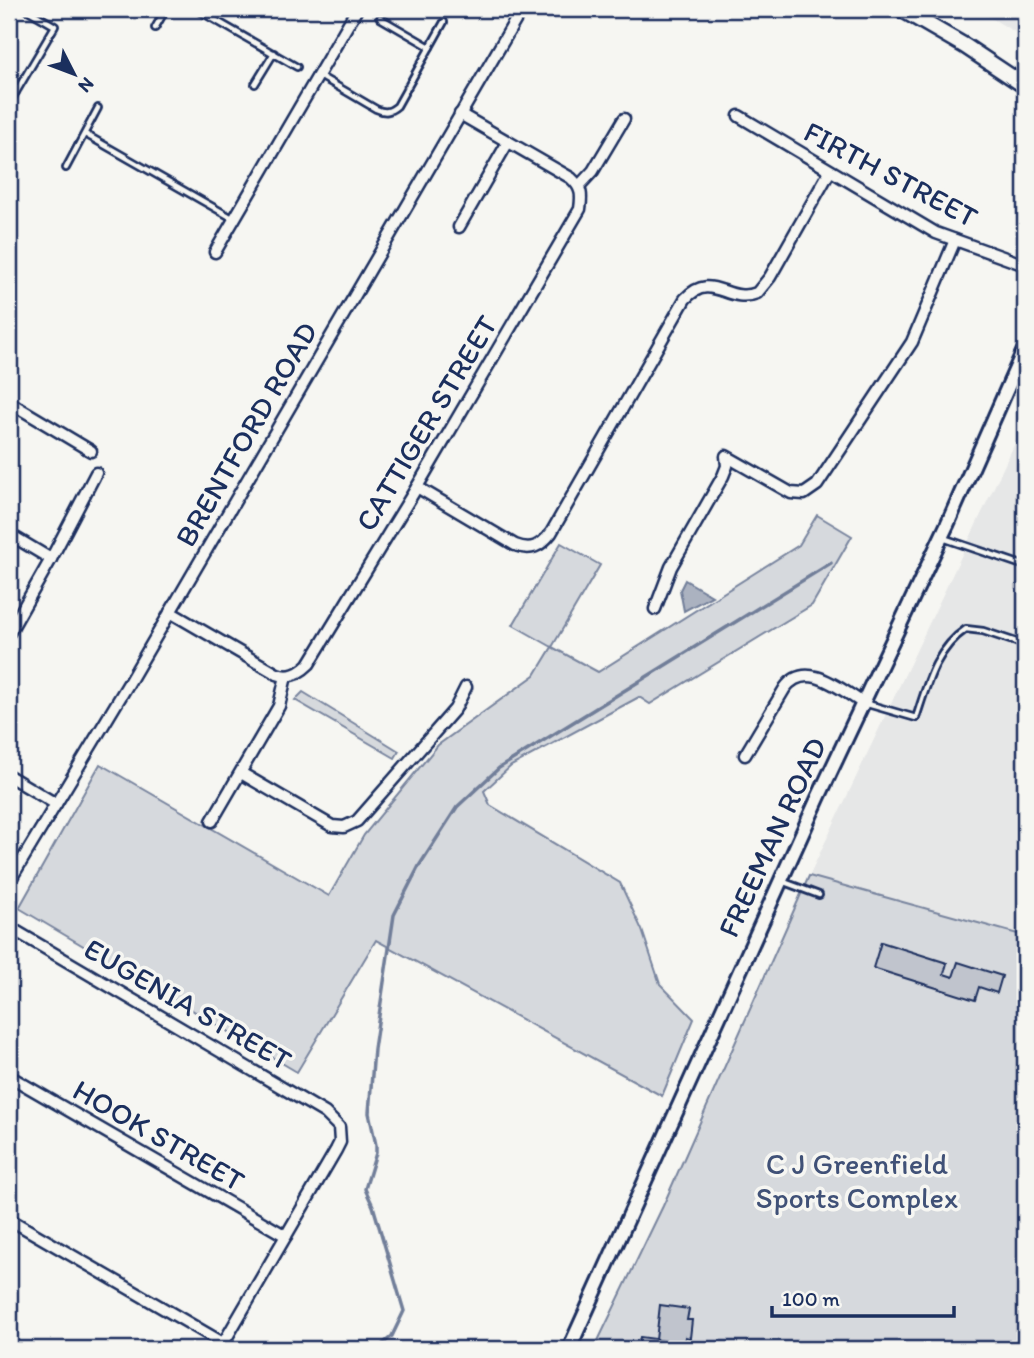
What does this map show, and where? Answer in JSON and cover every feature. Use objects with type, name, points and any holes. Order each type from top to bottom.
[{"type":"main road","points":[[901,9],[965,46],[1025,86]]},
{"type":"street","points":[[215,252],[357,9]]},
{"type":"street","name":"BRENTFORD ROAD","points":[[9,882],[522,9]]},
{"type":"street","points":[[460,114],[571,178],[579,186],[593,171],[624,119]]},
{"type":"street","name":"FIRTH STREET","points":[[739,116],[936,233],[1025,264]]},
{"type":"street","points":[[459,227],[508,142]]},
{"type":"street","points":[[417,487],[515,545],[530,549],[539,546],[557,523],[685,299],[692,291],[709,286],[738,296],[757,293],[830,171]]},
{"type":"street","name":"CATTIGER STREET","points":[[286,676],[300,672],[309,664],[417,487],[580,209],[582,196],[579,186]]},
{"type":"street","points":[[654,609],[671,567],[723,476],[726,456],[792,493],[804,494],[817,485],[912,342],[955,240]]},
{"type":"street","name":"FREEMAN ROAD","points":[[569,1349],[1025,348]]},
{"type":"street","points":[[9,402],[91,451]]},
{"type":"street","points":[[9,633],[96,473]]},
{"type":"street","points":[[9,534],[51,559]]},
{"type":"street","points":[[170,612],[265,668],[286,676],[279,706],[212,821]]},
{"type":"street","points":[[745,755],[785,688],[800,674],[812,675],[863,703]]},
{"type":"street","points":[[241,772],[332,826],[351,825],[455,709],[466,687]]},
{"type":"street","points":[[9,776],[56,804]]},
{"type":"street","name":"EUGENIA STREET","points":[[9,927],[325,1113],[339,1127],[340,1142],[285,1236]]},
{"type":"street","name":"HOOK STREET","points":[[9,1076],[285,1236]]},
{"type":"street","points":[[9,1219],[221,1346],[285,1236]]},
{"type":"lane","points":[[9,104],[55,26],[26,9]]},
{"type":"lane","points":[[155,27],[166,9]]},
{"type":"lane","points":[[196,9],[298,67]]},
{"type":"lane","points":[[380,18],[430,47]]},
{"type":"lane","points":[[318,75],[376,110],[392,110],[397,106],[444,22]]},
{"type":"lane","points":[[255,84],[274,53]]},
{"type":"lane","points":[[9,88],[16,92]]},
{"type":"lane","points":[[66,168],[99,108]]},
{"type":"lane","points":[[85,134],[235,219]]},
{"type":"lane","points":[[941,537],[1025,566]]},
{"type":"lane","points":[[863,703],[916,718],[935,664],[954,637],[966,629],[983,631],[1025,645]]},
{"type":"lane","points":[[781,881],[819,895]]},
{"type":"shaded area","points":[[976,9],[1025,9],[1025,38]]},
{"type":"shaded area","points":[[1025,422],[1025,936],[809,876]]},
{"type":"shaded area","points":[[685,580],[712,596],[684,611],[680,590]]},
{"type":"green space","points":[[817,515],[852,536],[812,605],[650,704],[639,697],[511,766],[484,791],[490,805],[620,883],[642,930],[660,984],[694,1019],[662,1096],[376,940],[297,1072],[19,908],[100,764],[329,896],[364,835],[438,745],[535,675],[552,647],[598,672],[799,545]]},
{"type":"green space","points":[[561,543],[600,565],[552,647],[513,625]]},
{"type":"green space","points":[[303,692],[399,751],[395,758],[295,700]]},
{"type":"green space","name":"C J Greenfield Sports Complex","points":[[809,876],[1025,936],[1025,1349],[594,1349],[663,1206]]},
{"type":"building","points":[[881,942],[947,963],[944,974],[953,977],[958,962],[1002,976],[997,993],[979,987],[975,1000],[873,968]]},
{"type":"building","points":[[660,1305],[689,1309],[687,1320],[692,1320],[690,1338],[685,1337],[684,1343],[656,1340]]},
{"type":"building","points":[[640,1337],[656,1339],[654,1349],[638,1349]]},
{"type":"waterway","points":[[377,1349],[392,1336],[404,1311],[373,1206],[365,1189],[376,1153],[369,1113],[374,1049],[394,915],[419,866],[457,807],[499,768],[831,563]]}]
